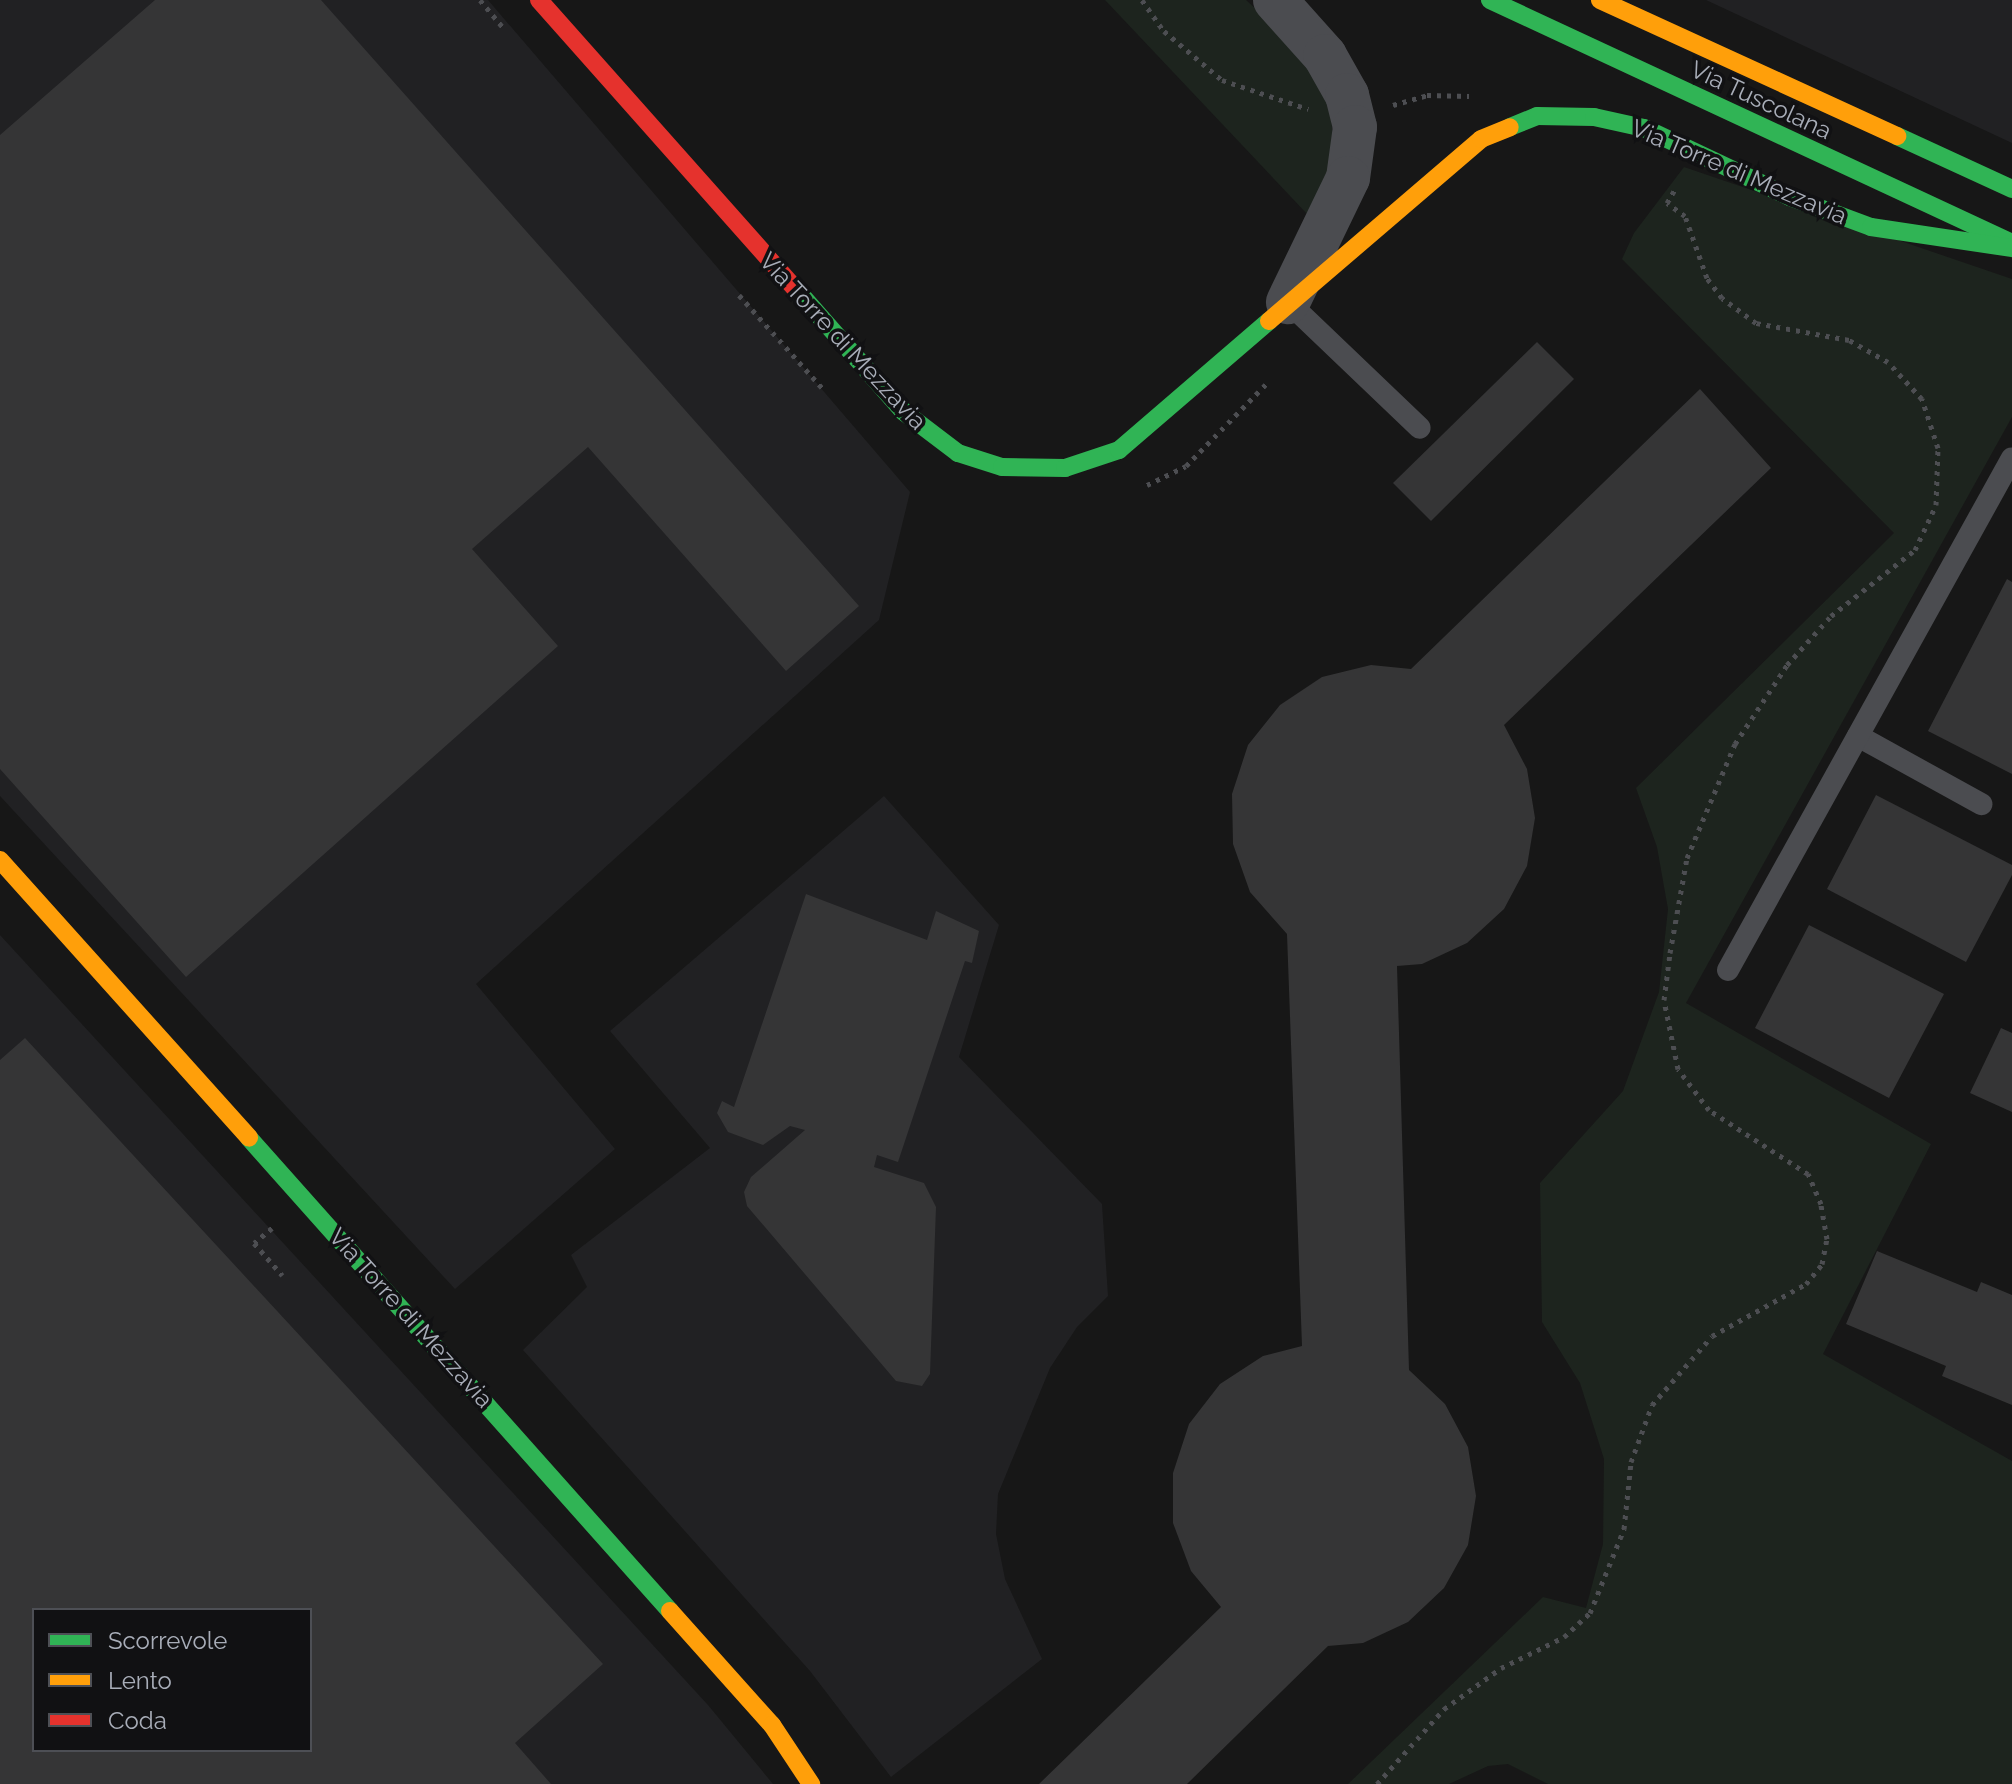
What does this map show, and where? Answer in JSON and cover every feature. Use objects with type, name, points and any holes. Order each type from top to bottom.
[{"type":"street","name":"Via Torre di Mezzavia","points":[[539,0],[875,381],[919,426],[958,453],[1002,467],[1044,470],[1082,464],[1119,450],[1481,139],[1537,116],[1594,117],[1644,128],[1790,197],[1871,227],[2012,245]]},
{"type":"street","name":"Via Torre di Mezzavia","points":[[1275,0],[1325,56],[1352,111],[1355,141],[1348,178],[1288,302]]},
{"type":"street","name":"Via Tuscolana","points":[[1490,0],[2012,245]]},
{"type":"street","name":"Via Tuscolana","points":[[1600,0],[2012,189]]},
{"type":"street","name":"Via Torre di Mezzavia","points":[[0,860],[772,1725],[811,1784]]},
{"type":"lane","points":[[1288,302],[1420,428]]},
{"type":"lane","points":[[1728,970],[2012,458]]},
{"type":"lane","points":[[1858,736],[1981,804]]},
{"type":"path","points":[[480,0],[513,39]]},
{"type":"path","points":[[1142,0],[1164,31],[1222,80],[1280,103],[1374,112],[1427,95],[1466,96],[1537,116]]},
{"type":"path","points":[[1667,203],[1680,181]]},
{"type":"path","points":[[731,285],[831,397]]},
{"type":"path","points":[[1144,487],[1186,466],[1269,380]]},
{"type":"path","points":[[254,1243],[282,1275]]},
{"type":"shaded area","points":[[0,0],[488,0],[910,492],[879,620],[476,984],[615,1149],[455,1289],[0,796]]},
{"type":"shaded area","points":[[1105,0],[1246,0],[1269,21],[1328,90],[1335,155],[1308,215]]},
{"type":"shaded area","points":[[1706,0],[2012,0],[2012,143]]},
{"type":"shaded area","points":[[1684,167],[2012,279],[2012,417],[1686,1003],[1931,1144],[1823,1354],[2012,1461],[2012,1784],[1548,1784],[1508,1764],[1488,1766],[1449,1784],[1348,1784],[1543,1597],[1586,1608],[1603,1544],[1604,1459],[1580,1383],[1542,1322],[1540,1183],[1623,1091],[1659,992],[1668,909],[1657,847],[1636,788],[1894,533],[1622,259],[1634,233]]},
{"type":"shaded area","points":[[884,796],[999,925],[959,1057],[1102,1204],[1108,1296],[1077,1327],[1050,1368],[998,1494],[996,1534],[1005,1579],[1042,1659],[891,1777],[810,1671],[523,1350],[587,1287],[571,1255],[710,1148],[610,1031]]},
{"type":"shaded area","points":[[0,935],[708,1705],[773,1784],[0,1784]]},
{"type":"building","points":[[155,0],[321,0],[859,606],[786,671],[588,447],[472,549],[558,646],[186,977],[0,769],[0,135]]},
{"type":"building","points":[[1537,342],[1574,379],[1431,521],[1393,483]]},
{"type":"building","points":[[1700,389],[1771,468],[1504,725],[1527,769],[1535,818],[1527,866],[1504,909],[1467,943],[1422,964],[1397,966],[1409,1370],[1445,1404],[1468,1447],[1476,1496],[1468,1545],[1444,1588],[1408,1622],[1363,1643],[1328,1646],[1187,1784],[1039,1784],[1221,1607],[1191,1571],[1173,1523],[1173,1473],[1189,1424],[1220,1384],[1263,1356],[1302,1346],[1287,934],[1250,892],[1233,844],[1232,794],[1248,745],[1280,705],[1322,677],[1371,665],[1411,669]]},
{"type":"building","points":[[2007,579],[2012,582],[2012,774],[1928,731]]},
{"type":"building","points":[[1876,795],[2012,865],[2012,875],[1966,962],[1827,889]]},
{"type":"building","points":[[806,894],[927,940],[936,911],[979,931],[972,963],[965,961],[898,1162],[877,1155],[874,1167],[924,1183],[936,1207],[930,1374],[922,1386],[896,1381],[747,1206],[744,1192],[751,1177],[805,1130],[790,1126],[763,1145],[728,1132],[717,1113],[722,1101],[734,1107]]},
{"type":"building","points":[[1809,925],[1944,994],[1889,1098],[1755,1028]]},
{"type":"building","points":[[2001,1028],[2012,1033],[2012,1112],[1970,1093]]},
{"type":"building","points":[[25,1038],[603,1664],[515,1743],[551,1784],[0,1784],[0,1060]]},
{"type":"building","points":[[1877,1251],[1977,1292],[1981,1282],[2012,1295],[2012,1405],[1942,1376],[1946,1366],[1846,1324]]},
{"type":"traffic: fast","points":[[1490,0],[2012,243]]},
{"type":"traffic: fast","points":[[1510,127],[1537,116],[1594,117],[1644,128],[1790,197],[1871,227],[2012,248]]},
{"type":"traffic: fast","points":[[1897,136],[2012,189]]},
{"type":"traffic: fast","points":[[795,288],[904,412],[958,453],[1002,467],[1065,468],[1119,450],[1269,321]]},
{"type":"traffic: fast","points":[[249,1138],[670,1611]]},
{"type":"traffic: slow","points":[[1600,0],[1897,136]]},
{"type":"traffic: slow","points":[[1269,321],[1481,139],[1510,127]]},
{"type":"traffic: slow","points":[[0,860],[249,1138]]},
{"type":"traffic: slow","points":[[670,1611],[772,1725],[811,1784]]},
{"type":"traffic: jam","points":[[539,0],[795,288]]}]
